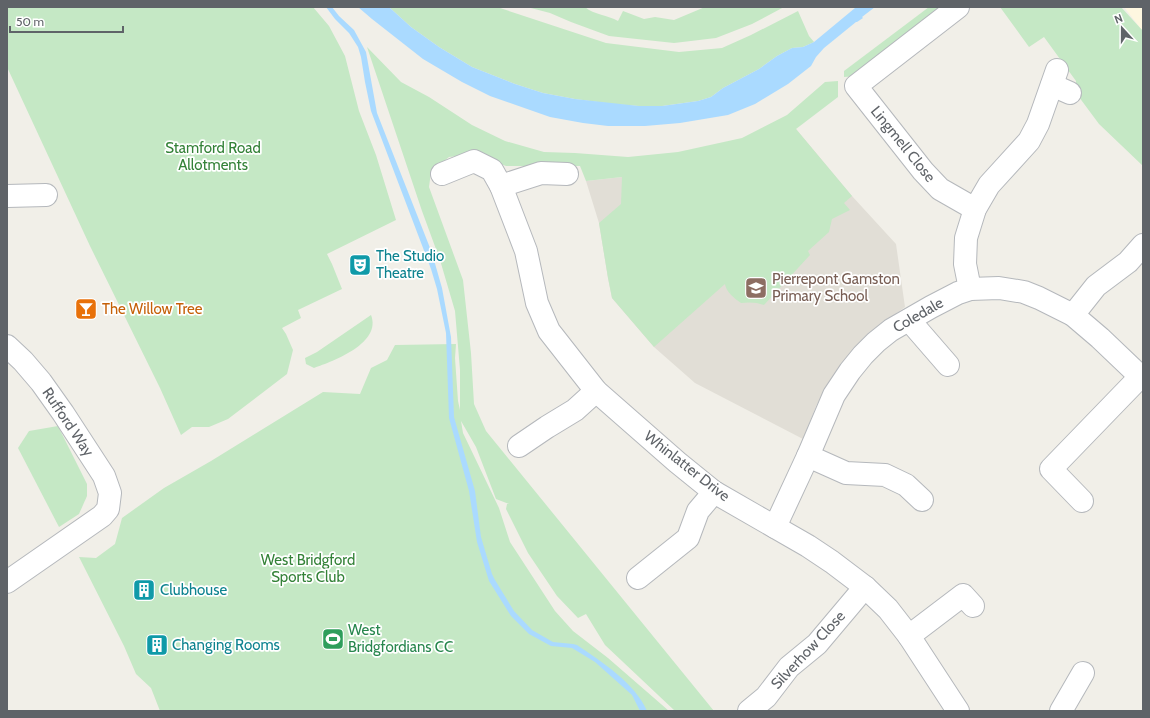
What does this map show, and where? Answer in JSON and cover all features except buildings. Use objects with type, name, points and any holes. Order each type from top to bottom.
[{"type":"street","name":"Lingmell Close","points":[[958,7],[850,85],[940,189],[975,209]]},
{"type":"street","points":[[970,289],[965,264],[966,238],[975,209],[989,185],[1029,141],[1060,83]]},
{"type":"street","name":"Whinlatter Drive","points":[[442,174],[474,161],[492,170],[501,186],[526,251],[537,303],[549,331],[596,391],[677,462],[714,492],[814,550],[865,587],[888,609],[909,636],[958,711]]},
{"type":"street","points":[[501,186],[541,173],[567,174]]},
{"type":"street","points":[[7,196],[46,195]]},
{"type":"street","points":[[1073,315],[1096,286],[1128,262],[1143,245]]},
{"type":"street","name":"Coledale","points":[[775,526],[834,396],[850,371],[876,342],[891,330],[958,293],[970,289],[999,288],[1024,292],[1039,298],[1073,315],[1100,338],[1142,378]]},
{"type":"street","points":[[909,320],[948,365]]},
{"type":"street","name":"Rufford Way","points":[[7,346],[23,361],[63,413],[104,476],[110,493],[108,508],[102,516],[7,582]]},
{"type":"street","points":[[1082,501],[1051,469],[1142,378]]},
{"type":"street","points":[[519,446],[575,410],[596,391]]},
{"type":"street","points":[[808,456],[846,473],[885,475],[906,485],[922,500]]},
{"type":"street","points":[[638,578],[688,538],[698,511],[714,492]]},
{"type":"street","name":"Silverhow Close","points":[[749,711],[766,697],[789,667],[817,644],[865,587]]},
{"type":"street","points":[[909,636],[963,595],[973,606]]},
{"type":"street","points":[[1061,711],[1083,673]]},
{"type":"shaded area","points":[[1124,7],[1143,7],[1143,31],[1141,29]]},
{"type":"shaded area","name":"Pierrepont Gamston Primary School","points":[[796,129],[852,196],[896,244],[905,307],[882,324],[844,361],[828,383],[816,406],[803,439],[695,383],[654,347],[612,298],[599,223],[586,181],[622,177]]},
{"type":"green space","name":"Stamford Road Allotments","points":[[7,7],[313,7],[329,26],[345,56],[359,111],[376,155],[396,220],[327,254],[342,289],[298,310],[301,318],[282,328],[293,350],[287,374],[228,419],[209,427],[192,427],[181,435],[160,388],[90,246],[7,67]]},
{"type":"green space","points":[[389,7],[497,7],[606,43],[679,52],[722,48],[798,11],[809,36],[814,42],[803,47],[792,48],[777,56],[759,69],[723,88],[711,97],[698,101],[662,106],[613,104],[543,93],[472,67],[439,47],[411,27]]},
{"type":"green space","points":[[527,7],[585,7],[593,12],[618,21],[623,11],[644,19],[655,17],[674,20],[705,7],[784,7],[752,24],[716,38],[674,43],[609,36],[550,13]]},
{"type":"green space","points":[[929,7],[947,7],[857,76],[844,77],[844,71]]},
{"type":"green space","points":[[1000,7],[1121,7],[1143,31],[1143,166],[1099,124],[1076,93],[1076,81],[1044,37],[1029,47]]},
{"type":"green space","name":"West Bridgford Sports Club","points":[[367,47],[401,82],[429,97],[472,125],[505,141],[544,152],[628,157],[678,152],[742,138],[787,115],[825,82],[838,81],[838,97],[796,129],[852,196],[844,203],[850,210],[832,219],[829,232],[808,251],[810,255],[764,305],[752,302],[741,303],[729,292],[725,284],[654,347],[612,298],[608,278],[599,223],[621,204],[622,177],[586,181],[580,166],[506,166],[475,154],[449,157],[431,172],[429,187],[463,280],[471,353],[474,404],[486,431],[714,711],[675,711],[605,645],[586,614],[578,618],[557,596],[528,553],[506,509],[507,504],[509,504],[496,499],[476,447],[461,421],[463,433],[499,508],[510,542],[555,611],[573,631],[608,658],[669,711],[160,711],[151,688],[136,674],[124,646],[79,557],[96,558],[115,544],[122,518],[164,488],[323,392],[360,394],[371,368],[387,360],[395,345],[456,344],[455,358],[460,410],[460,370],[455,311],[440,260]]},
{"type":"green space","points":[[371,315],[373,325],[370,334],[354,349],[344,356],[314,368],[306,364],[305,358],[317,352]]},
{"type":"green space","points":[[58,426],[87,484],[87,496],[79,514],[59,527],[18,448],[29,431]]},
{"type":"water","points":[[326,7],[332,7],[354,30],[366,52],[377,113],[432,253],[442,288],[451,337],[454,417],[475,491],[481,537],[492,574],[514,611],[532,630],[553,642],[577,645],[597,659],[617,674],[635,691],[647,711],[640,711],[632,695],[595,662],[572,648],[551,646],[529,634],[511,616],[489,581],[477,542],[469,491],[449,418],[446,333],[437,289],[431,269],[371,111],[358,47],[349,33],[335,19]]},
{"type":"water","points":[[358,7],[389,7],[411,27],[439,47],[472,67],[515,84],[543,93],[575,99],[639,106],[662,106],[698,101],[711,97],[723,88],[759,69],[777,56],[792,48],[803,47],[814,42],[855,8],[875,7],[824,48],[816,57],[811,66],[788,84],[755,104],[728,115],[680,123],[645,126],[608,126],[550,117],[490,96],[462,82],[423,59]]},
{"type":"place","name":"The Studio Theatre","points":[[360,265]]},
{"type":"place","name":"Pierrepont Gamston Primary School","points":[[756,288]]},
{"type":"place","name":"The Willow Tree","points":[[86,309]]},
{"type":"place","name":"Clubhouse","points":[[144,590]]},
{"type":"place","name":"West Bridgfordians CC","points":[[333,639]]},
{"type":"place","name":"Changing Rooms","points":[[157,645]]}]
